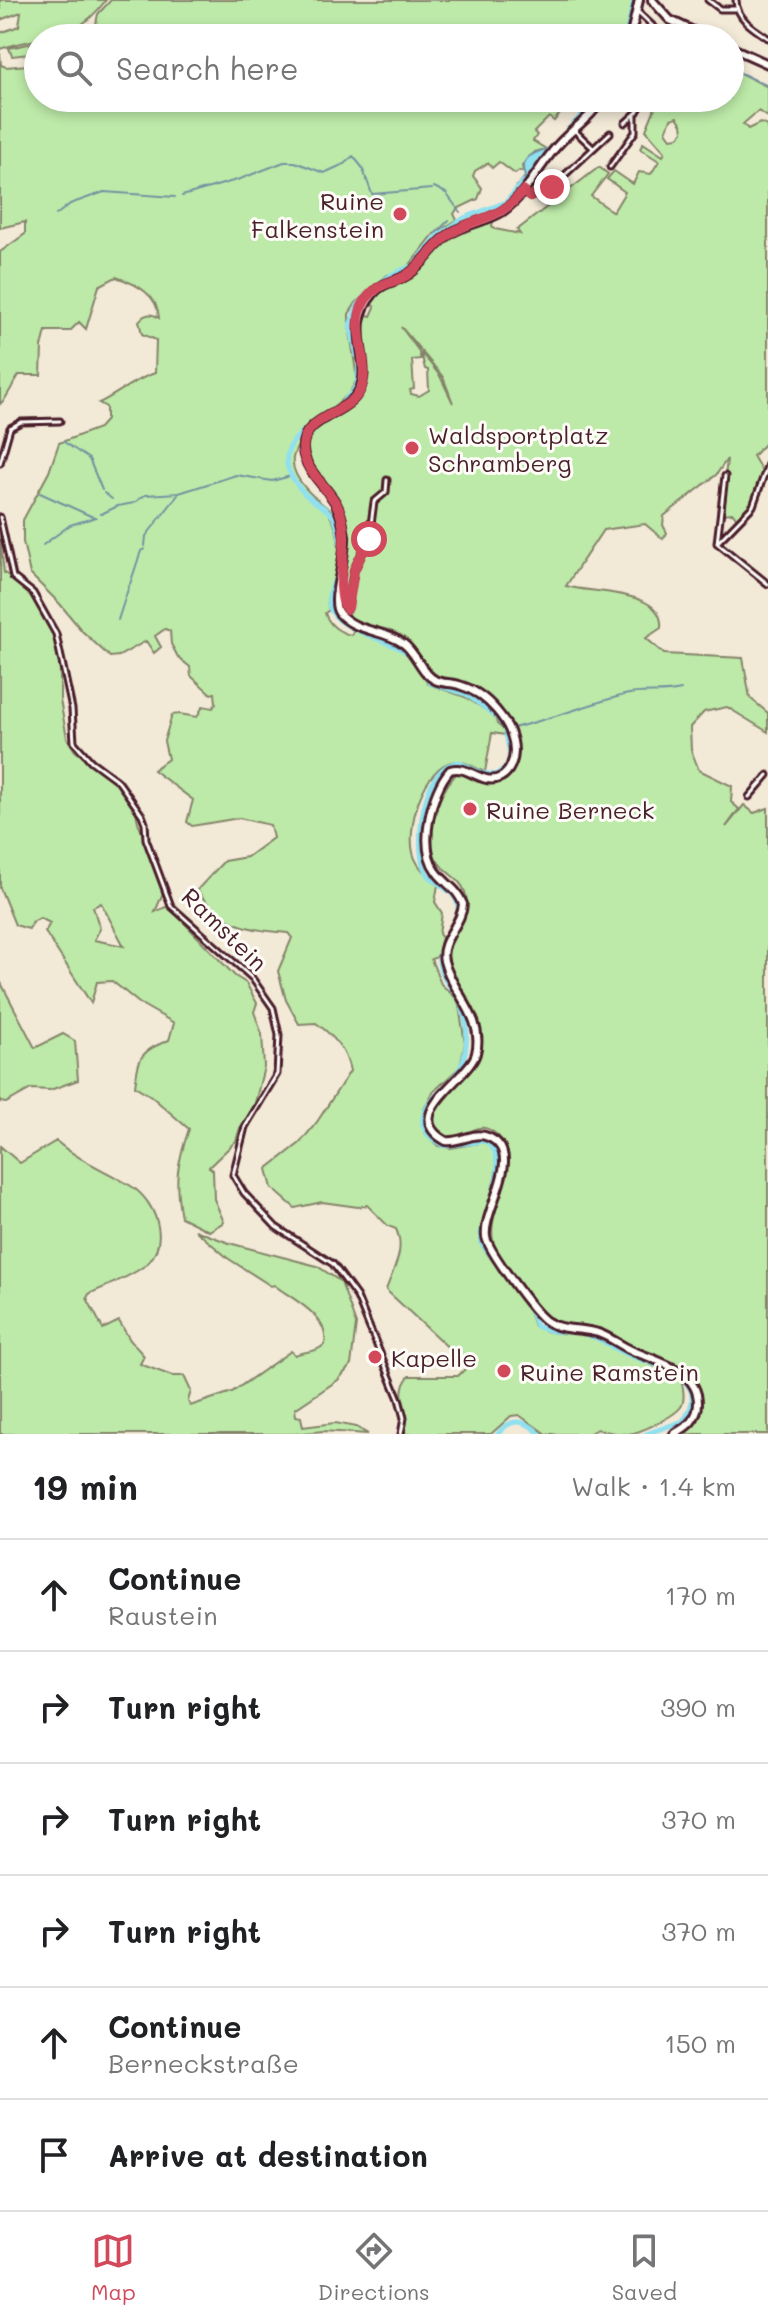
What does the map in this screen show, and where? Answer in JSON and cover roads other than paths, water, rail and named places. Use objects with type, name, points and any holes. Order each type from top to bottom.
[{"type":"main road","points":[[634,24],[639,0]]},
{"type":"main road","points":[[652,0],[670,20],[678,24]]},
{"type":"main road","points":[[744,53],[768,64]]},
{"type":"main road","points":[[593,112],[555,148],[509,206],[497,215],[452,233],[440,241],[408,275],[380,286],[371,296],[362,308],[358,322],[363,370],[361,388],[353,400],[319,421],[302,448],[306,462],[339,510],[345,541],[335,607],[345,618],[366,631],[404,644],[433,679],[472,691],[502,717],[514,748],[509,770],[498,778],[481,778],[460,768],[450,770],[436,794],[431,811],[428,848],[432,864],[455,889],[463,904],[458,925],[445,944],[444,960],[471,1012],[477,1041],[475,1058],[468,1068],[435,1100],[431,1123],[436,1135],[446,1141],[482,1135],[492,1139],[502,1149],[505,1162],[486,1227],[486,1239],[537,1313],[556,1326],[602,1334],[676,1370],[690,1381],[698,1398],[695,1417],[687,1427],[674,1434]]},
{"type":"street","points":[[708,0],[720,9],[737,9]]},
{"type":"street","points":[[736,0],[737,9],[751,28],[768,38]]},
{"type":"street","points":[[637,11],[651,24]]},
{"type":"street","points":[[625,123],[635,114]]},
{"type":"street","points":[[610,167],[635,132],[635,114]]},
{"type":"street","points":[[573,129],[592,147]]},
{"type":"street","points":[[523,191],[530,197],[552,187],[610,133]]},
{"type":"street","points":[[0,463],[10,428],[21,422],[60,421]]},
{"type":"street","points":[[717,543],[753,506],[768,464]]},
{"type":"street","points":[[717,543],[725,476]]},
{"type":"street","points":[[339,582],[347,609],[354,570],[369,539],[374,502],[386,492],[387,480]]},
{"type":"street","name":"Ramstein","points":[[0,517],[13,577],[33,593],[56,634],[72,709],[74,742],[91,761],[118,781],[142,815],[146,839],[171,906],[252,978],[273,1008],[279,1035],[277,1074],[245,1127],[240,1154],[233,1170],[234,1180],[276,1227],[333,1264],[357,1297],[399,1399],[404,1418],[401,1434]]},
{"type":"street","points":[[717,543],[768,584]]},
{"type":"street","points":[[749,797],[768,775]]},
{"type":"water","points":[[546,149],[548,151],[523,186],[517,186],[525,177],[527,158]]},
{"type":"waterway","points":[[628,24],[634,0]]},
{"type":"waterway","points":[[744,75],[768,86]]},
{"type":"waterway","points":[[544,155],[585,112]]},
{"type":"waterway","points":[[182,196],[284,162],[295,162],[324,173],[353,156],[362,167],[372,194],[432,189]]},
{"type":"waterway","points":[[319,418],[341,404],[357,383],[359,365],[350,325],[365,296],[392,274],[414,265],[437,236],[464,218],[506,202],[523,182]]},
{"type":"waterway","points":[[434,187],[446,193],[460,212]]},
{"type":"waterway","points":[[56,215],[70,204],[104,192],[175,197]]},
{"type":"waterway","points":[[436,236],[449,220]]},
{"type":"waterway","points":[[311,425],[289,448],[287,465],[304,493],[334,518],[340,536],[341,556]]},
{"type":"waterway","points":[[64,442],[89,459],[102,490]]},
{"type":"waterway","points":[[101,514],[134,503],[145,495],[179,493],[236,475],[272,481],[291,476]]},
{"type":"waterway","points":[[40,493],[93,517]]},
{"type":"waterway","points":[[104,493],[112,499]]},
{"type":"waterway","points":[[145,546],[146,536],[178,495]]},
{"type":"waterway","points":[[43,545],[70,525],[96,517]]},
{"type":"waterway","points":[[130,584],[141,551],[145,549]]},
{"type":"waterway","points":[[338,573],[329,597],[330,609],[337,618],[412,657]]},
{"type":"waterway","points":[[118,620],[129,586]]},
{"type":"waterway","points":[[420,668],[430,683],[466,694],[497,717],[505,729],[510,754],[507,766],[496,775],[481,773],[459,762],[447,766],[429,790],[420,841],[424,868],[457,902],[457,916],[442,946],[439,960],[443,976],[461,1005],[466,1030],[462,1064],[430,1103],[423,1125],[429,1135],[444,1146],[485,1141],[493,1149],[497,1171],[481,1233],[482,1244],[502,1271]]},
{"type":"waterway","points":[[513,728],[624,695],[681,690]]},
{"type":"waterway","points":[[519,1295],[530,1309],[536,1326],[590,1335],[624,1353],[664,1368],[686,1383],[692,1393],[691,1406],[683,1421],[646,1434]]},
{"type":"waterway","points":[[498,1434],[513,1422],[524,1423],[540,1434]]},
{"type":"place","name":"Ruine Falkenstein","points":[[400,214]]},
{"type":"place","name":"Waldsportplatz Schramberg","points":[[412,448]]},
{"type":"place","name":"Ruine Berneck","points":[[470,809]]},
{"type":"place","name":"Kapelle","points":[[375,1357]]},
{"type":"place","name":"Ruine Ramstein","points":[[504,1371]]}]
